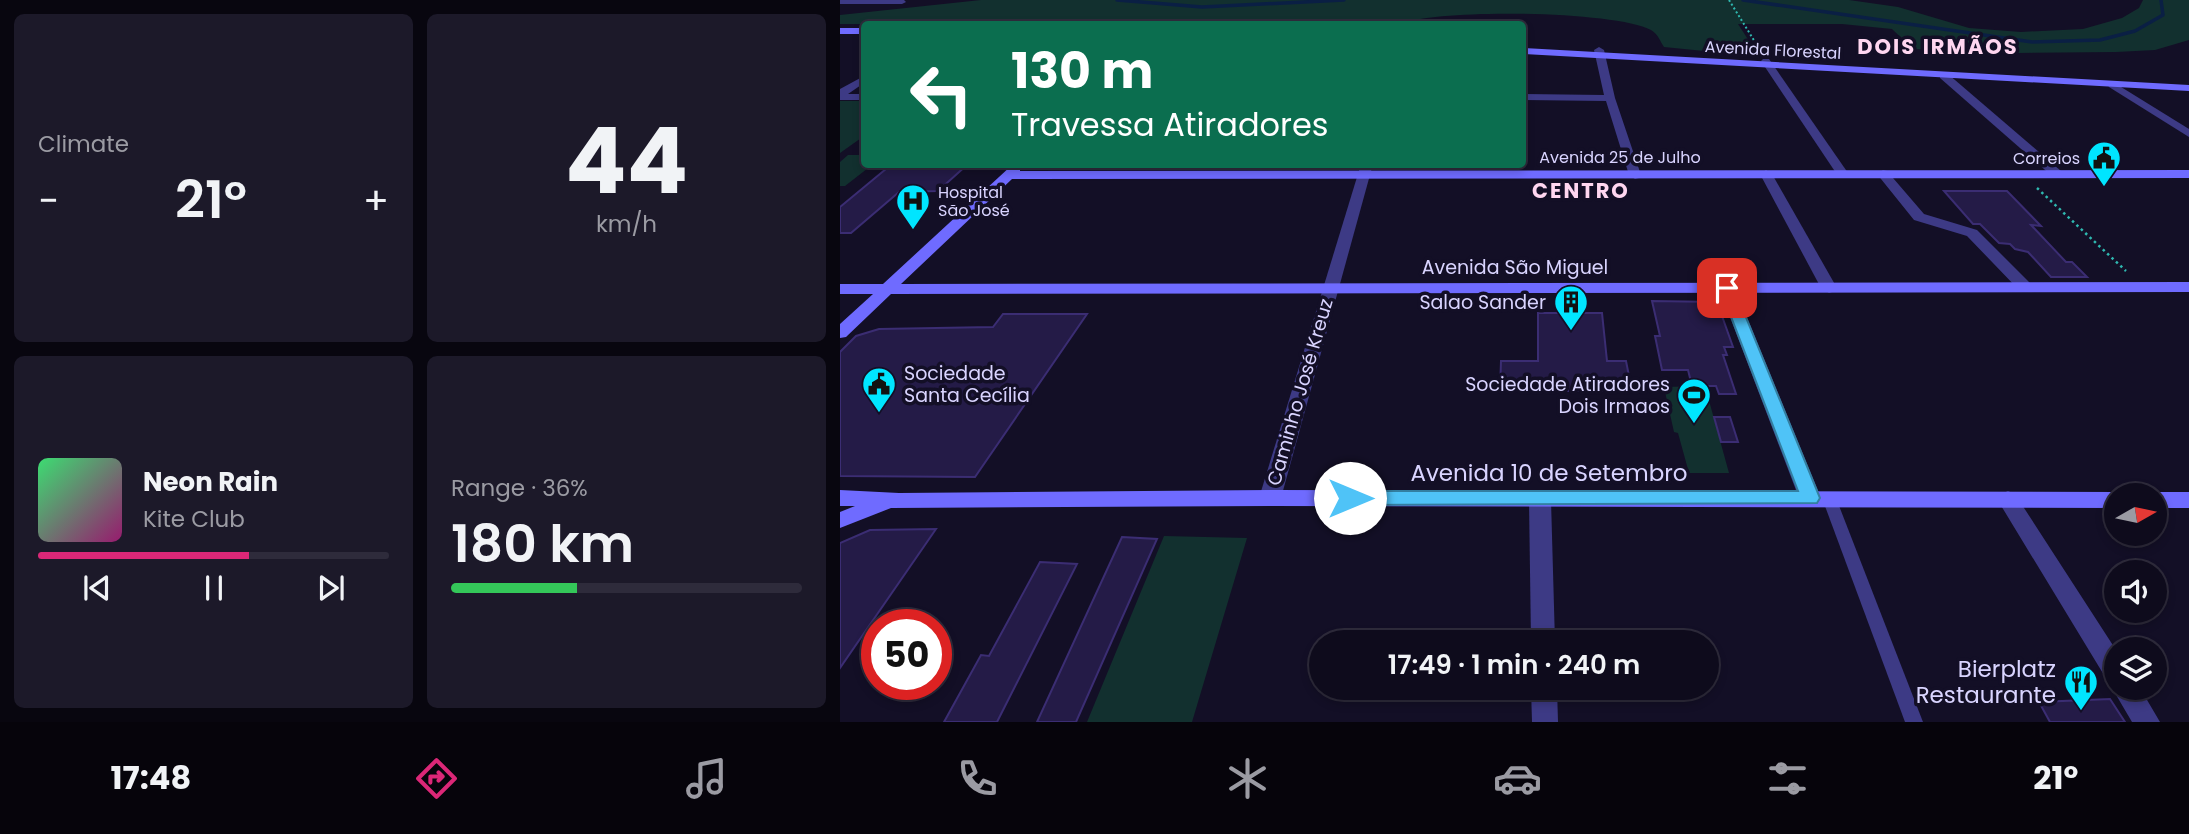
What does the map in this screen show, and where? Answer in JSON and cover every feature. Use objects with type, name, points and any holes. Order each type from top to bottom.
[{"type":"main road","points":[[840,29],[861,29]]},
{"type":"main road","name":"Avenida Florestal","points":[[1526,48],[1896,71],[2189,83]]},
{"type":"main road","name":"Avenida Florestal","points":[[1896,71],[1944,76],[2189,88]]},
{"type":"main road","points":[[840,333],[1015,170]]},
{"type":"main road","name":"Avenida 25 de Julho","points":[[1015,170],[1365,170],[1635,175],[2189,174]]},
{"type":"main road","name":"Avenida São Miguel","points":[[840,289],[2189,287]]},
{"type":"main road","points":[[840,499],[844,507],[840,518]]},
{"type":"main road","name":"Avenida 10 de Setembro","points":[[840,499],[2104,500]]},
{"type":"main road","points":[[2167,500],[2189,500]]},
{"type":"main road","name":"Avenida 10 de Setembro","points":[[840,518],[899,501]]},
{"type":"street","points":[[840,2],[902,2]]},
{"type":"street","points":[[1599,53],[1610,98],[1635,175]]},
{"type":"street","points":[[1767,63],[1842,173]]},
{"type":"street","points":[[1944,76],[2057,174]]},
{"type":"street","points":[[840,95],[861,81]]},
{"type":"street","points":[[2113,85],[2189,134]]},
{"type":"street","points":[[840,95],[861,97]]},
{"type":"street","points":[[1526,97],[1610,98]]},
{"type":"street","name":"Caminho José Kreuz","points":[[1269,498],[1365,170]]},
{"type":"street","points":[[1766,174],[1829,288]]},
{"type":"street","points":[[1883,174],[1919,217],[1972,233],[2025,288]]},
{"type":"street","points":[[1727,288],[1819,498]]},
{"type":"street","points":[[2008,499],[2104,653]]},
{"type":"street","points":[[1540,500],[1543,630]]},
{"type":"street","points":[[1544,700],[1545,722]]},
{"type":"street","points":[[2133,700],[2147,722]]},
{"type":"lane","points":[[1819,498],[1914,722]]},
{"type":"path","points":[[1729,0],[1767,63]]},
{"type":"path","points":[[2023,174],[2143,287]]},
{"type":"green space","points":[[981,0],[1849,0],[1898,7],[1969,28],[2021,32],[2083,29],[2122,18],[2139,8],[2143,0],[2189,0],[2189,40],[2155,50],[2017,53],[1913,49],[1892,29],[1842,24],[1738,24],[1751,44],[1748,48],[1714,52],[1664,47],[1651,30],[1631,24],[1602,19],[1526,14],[1451,16],[1413,21],[861,21],[861,24],[840,24],[840,15]]},
{"type":"green space","points":[[840,101],[861,101],[861,138],[840,153]]},
{"type":"green space","points":[[848,155],[861,155],[861,168],[868,168],[845,186],[840,186],[840,162]]},
{"type":"green space","name":"Sociedade Atiradores Dois Irmaos","points":[[1705,386],[1729,473],[1689,473],[1678,433],[1674,432],[1664,387]]},
{"type":"green space","points":[[1164,536],[1247,538],[1192,722],[1087,722]]},
{"type":"building","points":[[887,168],[964,168],[938,191],[899,192],[851,233],[840,233],[840,207]]},
{"type":"building","points":[[1944,191],[2007,191],[2041,226],[2031,225],[2066,262],[2072,262],[2087,277],[2051,277],[2028,252],[2015,249],[2010,244],[1999,243],[1980,224],[1973,224]]},
{"type":"building","points":[[1652,301],[1717,302],[1733,347],[1724,347],[1727,355],[1723,355],[1736,394],[1719,394],[1716,386],[1692,386],[1688,370],[1662,370],[1655,336],[1660,336]]},
{"type":"building","points":[[1538,313],[1602,313],[1607,361],[1626,361],[1632,391],[1500,391],[1501,361],[1538,361]]},
{"type":"building","points":[[1003,314],[1087,314],[975,477],[840,476],[840,352],[856,336],[879,329],[993,327]]},
{"type":"building","points":[[1714,417],[1730,417],[1738,442],[1721,442]]},
{"type":"building","points":[[936,529],[881,609],[861,609],[861,638],[840,668],[840,543],[870,530]]},
{"type":"building","points":[[1122,537],[1157,539],[1076,722],[1037,722]]},
{"type":"building","points":[[1040,562],[1077,564],[997,722],[944,722],[981,655],[989,656]]},
{"type":"building","name":"Bierplatz Restaurante","points":[[2111,700],[2125,722],[2050,722],[2039,702]]},
{"type":"waterway","points":[[1117,0],[1202,7],[1344,0]]},
{"type":"waterway","points":[[1743,0],[2032,42],[2100,40],[2135,31],[2163,15],[2161,0]]},
{"type":"place","name":"Correios","points":[[2104,188]]},
{"type":"place","name":"Hospital São José","points":[[913,231]]},
{"type":"place","name":"Salao Sander","points":[[1571,332]]},
{"type":"place","name":"Sociedade Santa Cecília","points":[[879,414]]},
{"type":"place","name":"Sociedade Atiradores Dois Irmaos","points":[[1694,425]]},
{"type":"place","name":"Bierplatz Restaurante","points":[[2081,712]]},
{"type":"district","name":"DOIS IRMÃOS","points":[[1938,46]]},
{"type":"district","name":"CENTRO","points":[[1581,190]]},
{"type":"route","points":[[1350,498],[1810,498],[1727,288]]}]
